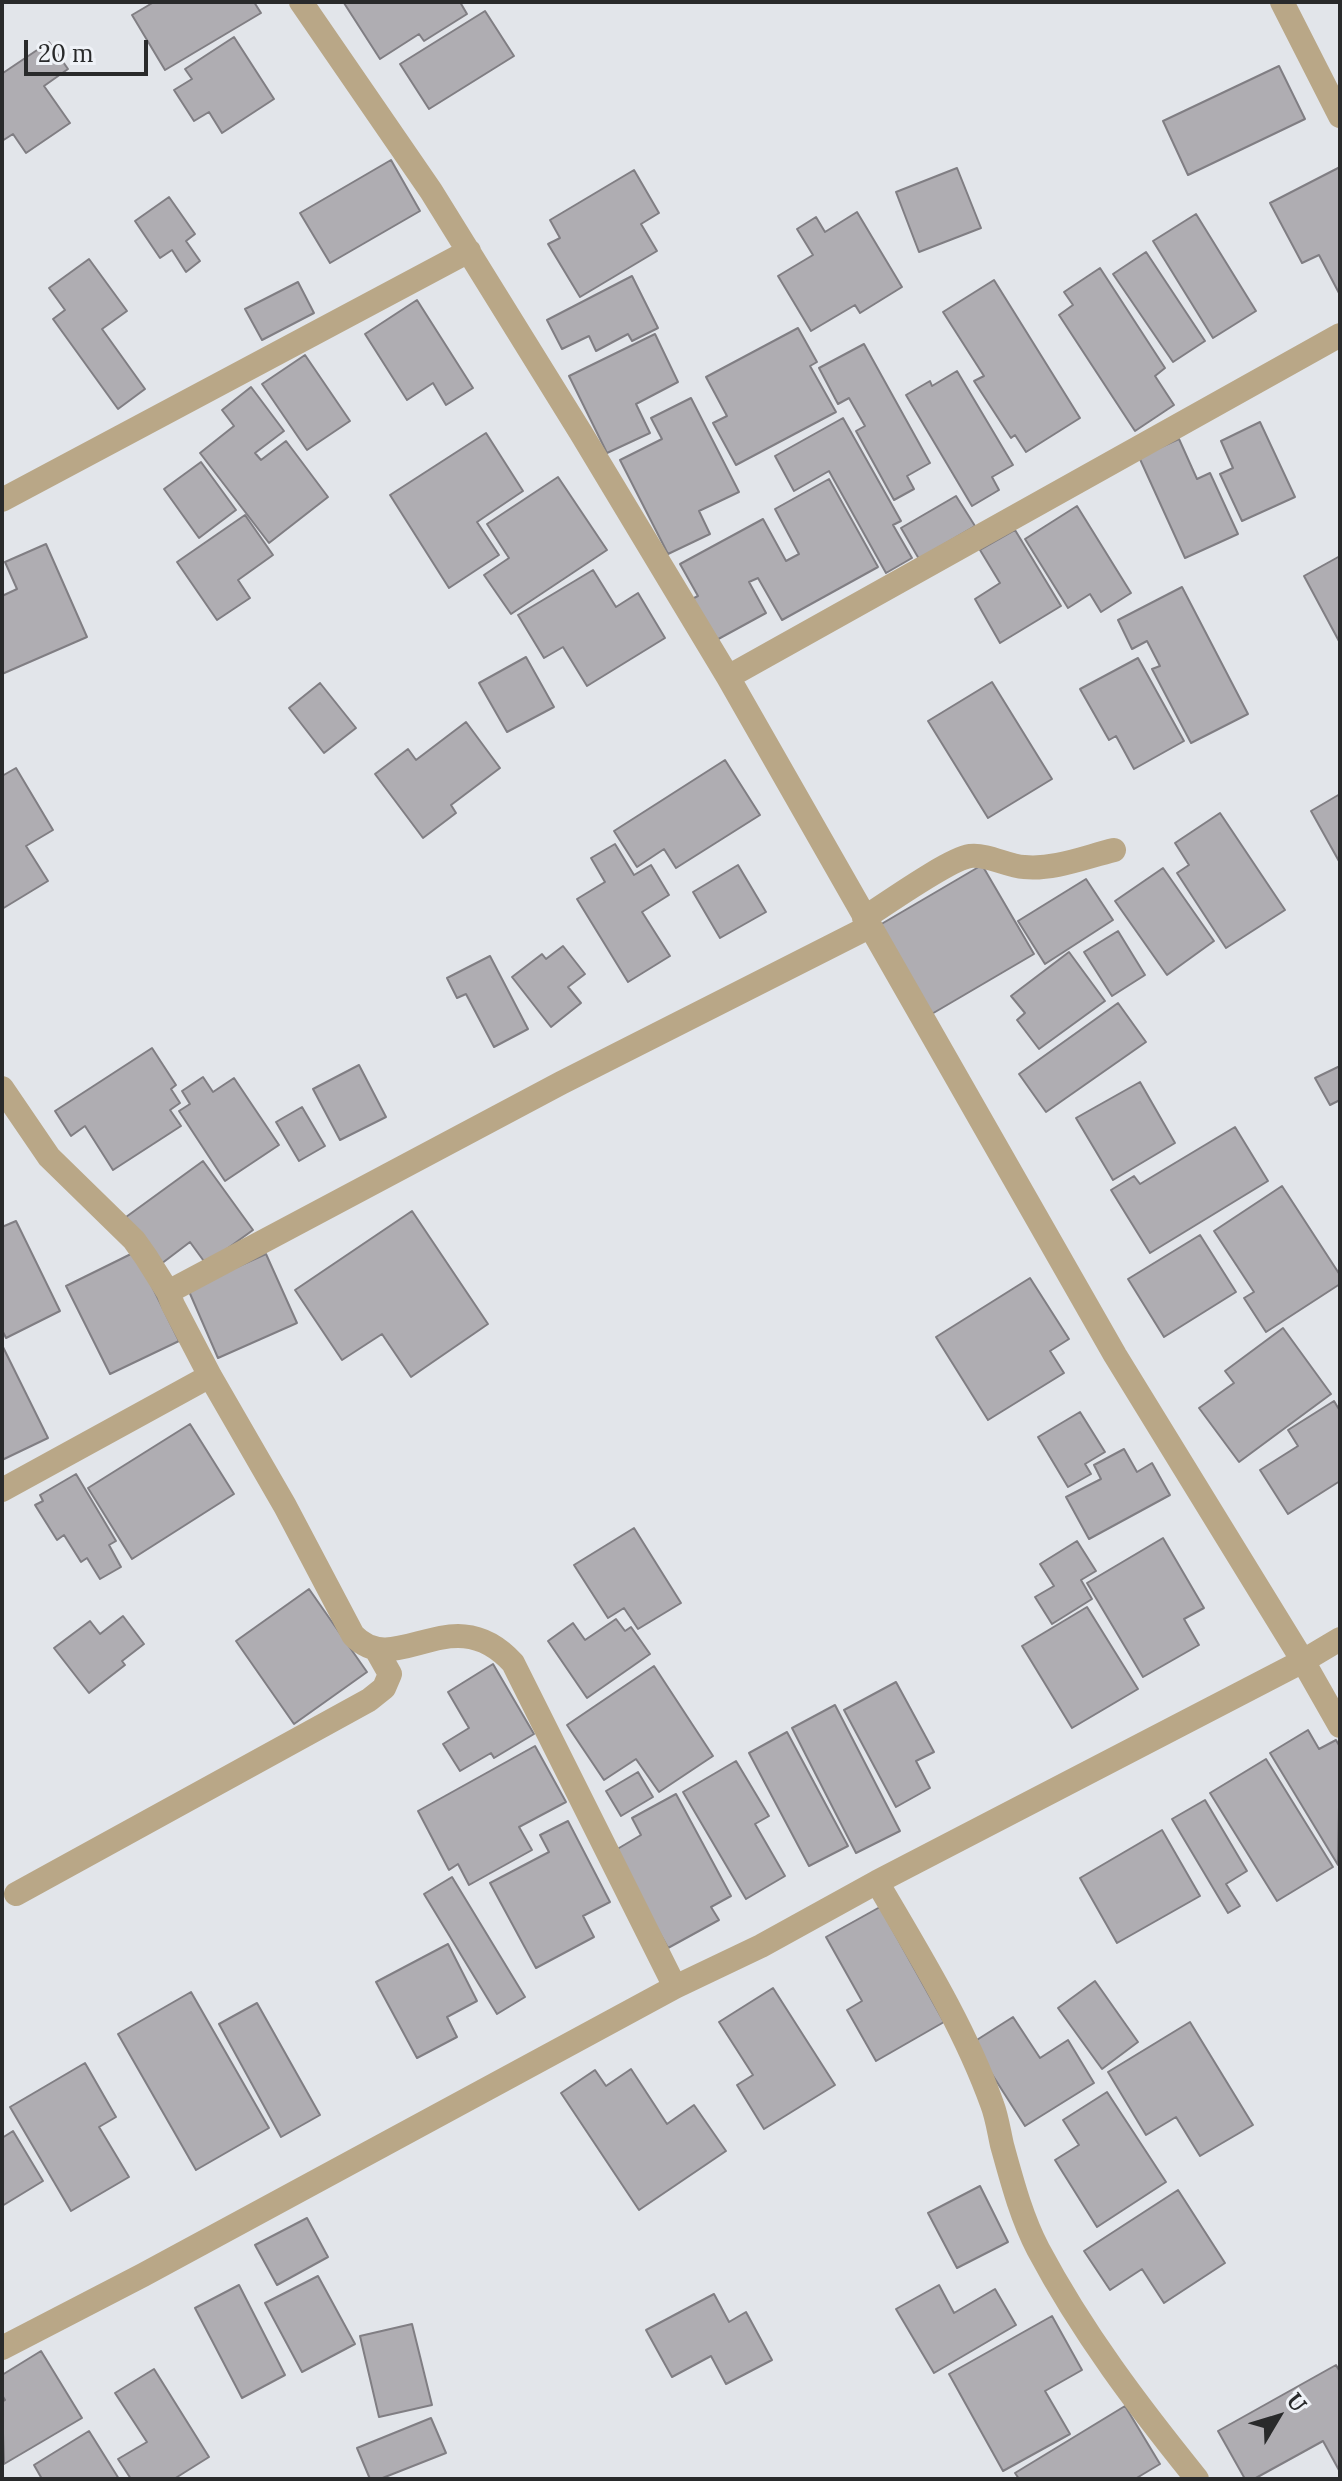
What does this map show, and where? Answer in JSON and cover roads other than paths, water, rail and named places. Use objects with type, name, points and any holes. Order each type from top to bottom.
[{"type":"street","points":[[301,2],[469,251],[728,677],[1115,1355],[1340,1726]]},
{"type":"street","points":[[1282,2],[1340,116]]},
{"type":"street","points":[[2,500],[469,251]]},
{"type":"street","points":[[728,677],[1340,335]]},
{"type":"street","points":[[168,1292],[867,922],[950,864],[968,856],[982,856],[1021,867],[1043,869],[1114,850]]},
{"type":"street","points":[[2,1088],[49,1157],[134,1240],[168,1292],[210,1376],[285,1506],[353,1635],[363,1646],[377,1651],[446,1636],[467,1636],[500,1649],[513,1663],[675,1987]]},
{"type":"street","points":[[2,1490],[210,1376]]},
{"type":"street","points":[[2,2348],[675,1987],[761,1946],[1340,1639]]},
{"type":"street","points":[[16,1894],[369,1700],[384,1688],[390,1674],[377,1651]]},
{"type":"street","points":[[877,1882],[970,2051],[993,2106],[1017,2201],[1037,2247],[1084,2330],[1140,2408],[1197,2479]]}]
